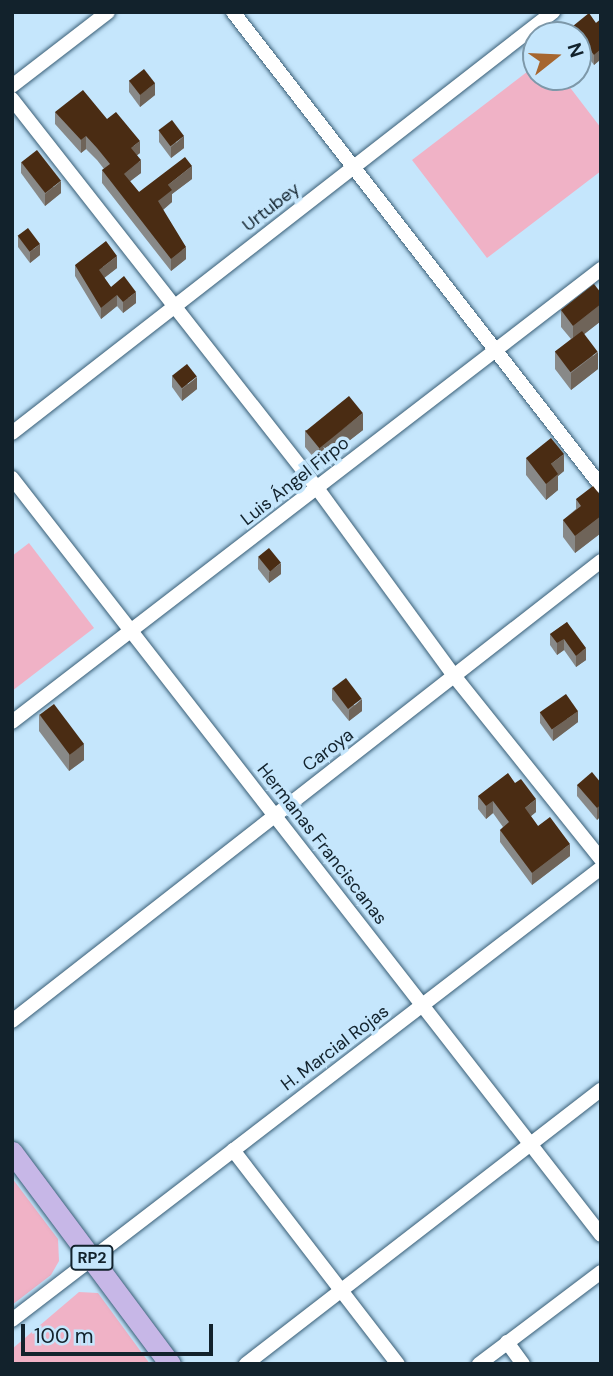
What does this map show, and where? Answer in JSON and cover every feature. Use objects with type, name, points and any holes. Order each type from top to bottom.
[{"type":"main road","name":"RP2","points":[[12,1152],[170,1364]]},
{"type":"street","points":[[12,86],[108,12]]},
{"type":"street","points":[[233,12],[601,486]]},
{"type":"street","name":"Urtubey","points":[[12,433],[353,167],[542,15]]},
{"type":"street","points":[[12,99],[317,488],[456,677],[601,859]]},
{"type":"street","name":"Luis Ángel Firpo","points":[[12,722],[601,269]]},
{"type":"street","name":"Hermanas Franciscanas","points":[[12,478],[601,1235]]},
{"type":"street","name":"Caroya","points":[[12,1021],[456,677],[601,561]]},
{"type":"street","name":"H. Marcial Rojas","points":[[12,1320],[601,868]]},
{"type":"street","points":[[246,1364],[601,1090]]},
{"type":"street","points":[[233,1150],[398,1364]]},
{"type":"street","points":[[479,1364],[601,1272]]},
{"type":"street","points":[[507,1342],[523,1364]]},
{"type":"shaded area","points":[[522,76],[522,91],[573,91],[601,128],[601,171],[487,258],[412,160]]},
{"type":"shaded area","points":[[29,543],[94,628],[12,691],[12,556]]},
{"type":"shaded area","points":[[12,1178],[58,1239],[59,1261],[51,1275],[12,1305]]},
{"type":"shaded area","points":[[79,1292],[98,1293],[150,1364],[12,1364],[12,1349]]},
{"type":"building","points":[[589,13],[596,23],[601,19],[601,49],[594,55],[592,21],[579,21]]},
{"type":"building","points":[[144,69],[155,83],[140,95],[129,81]]},
{"type":"building","points":[[83,90],[107,119],[116,112],[140,141],[131,148],[141,160],[124,174],[139,192],[185,157],[192,166],[168,185],[172,190],[158,201],[186,247],[171,259],[102,170],[110,164],[86,136],[81,140],[55,112]]},
{"type":"building","points":[[172,120],[184,136],[170,146],[158,130]]},
{"type":"building","points":[[37,150],[61,181],[45,193],[21,162]]},
{"type":"building","points":[[28,228],[40,244],[30,252],[18,236]]},
{"type":"building","points":[[106,241],[117,256],[99,270],[111,287],[124,276],[136,292],[123,302],[117,295],[101,308],[75,265]]},
{"type":"building","points":[[594,284],[601,293],[601,304],[573,326],[561,310]]},
{"type":"building","points":[[582,331],[598,352],[570,372],[555,351]]},
{"type":"building","points":[[187,364],[197,377],[182,388],[172,376]]},
{"type":"building","points":[[349,396],[363,413],[319,448],[305,431]]},
{"type":"building","points":[[551,438],[564,454],[551,464],[558,474],[546,484],[526,458]]},
{"type":"building","points":[[593,486],[601,496],[601,516],[575,536],[563,520],[581,506],[576,499]]},
{"type":"building","points":[[269,548],[281,563],[270,572],[258,557]]},
{"type":"building","points":[[567,622],[586,648],[576,656],[564,639],[557,643],[550,634]]},
{"type":"building","points":[[346,678],[362,699],[348,709],[332,688]]},
{"type":"building","points":[[566,694],[578,711],[552,730],[540,712]]},
{"type":"building","points":[[54,704],[84,744],[70,755],[40,715]]},
{"type":"building","points":[[592,772],[601,783],[601,805],[597,808],[577,785]]},
{"type":"building","points":[[508,773],[515,783],[521,779],[536,799],[525,808],[538,826],[550,817],[570,844],[532,873],[500,830],[509,822],[493,801],[486,806],[478,796]]}]
